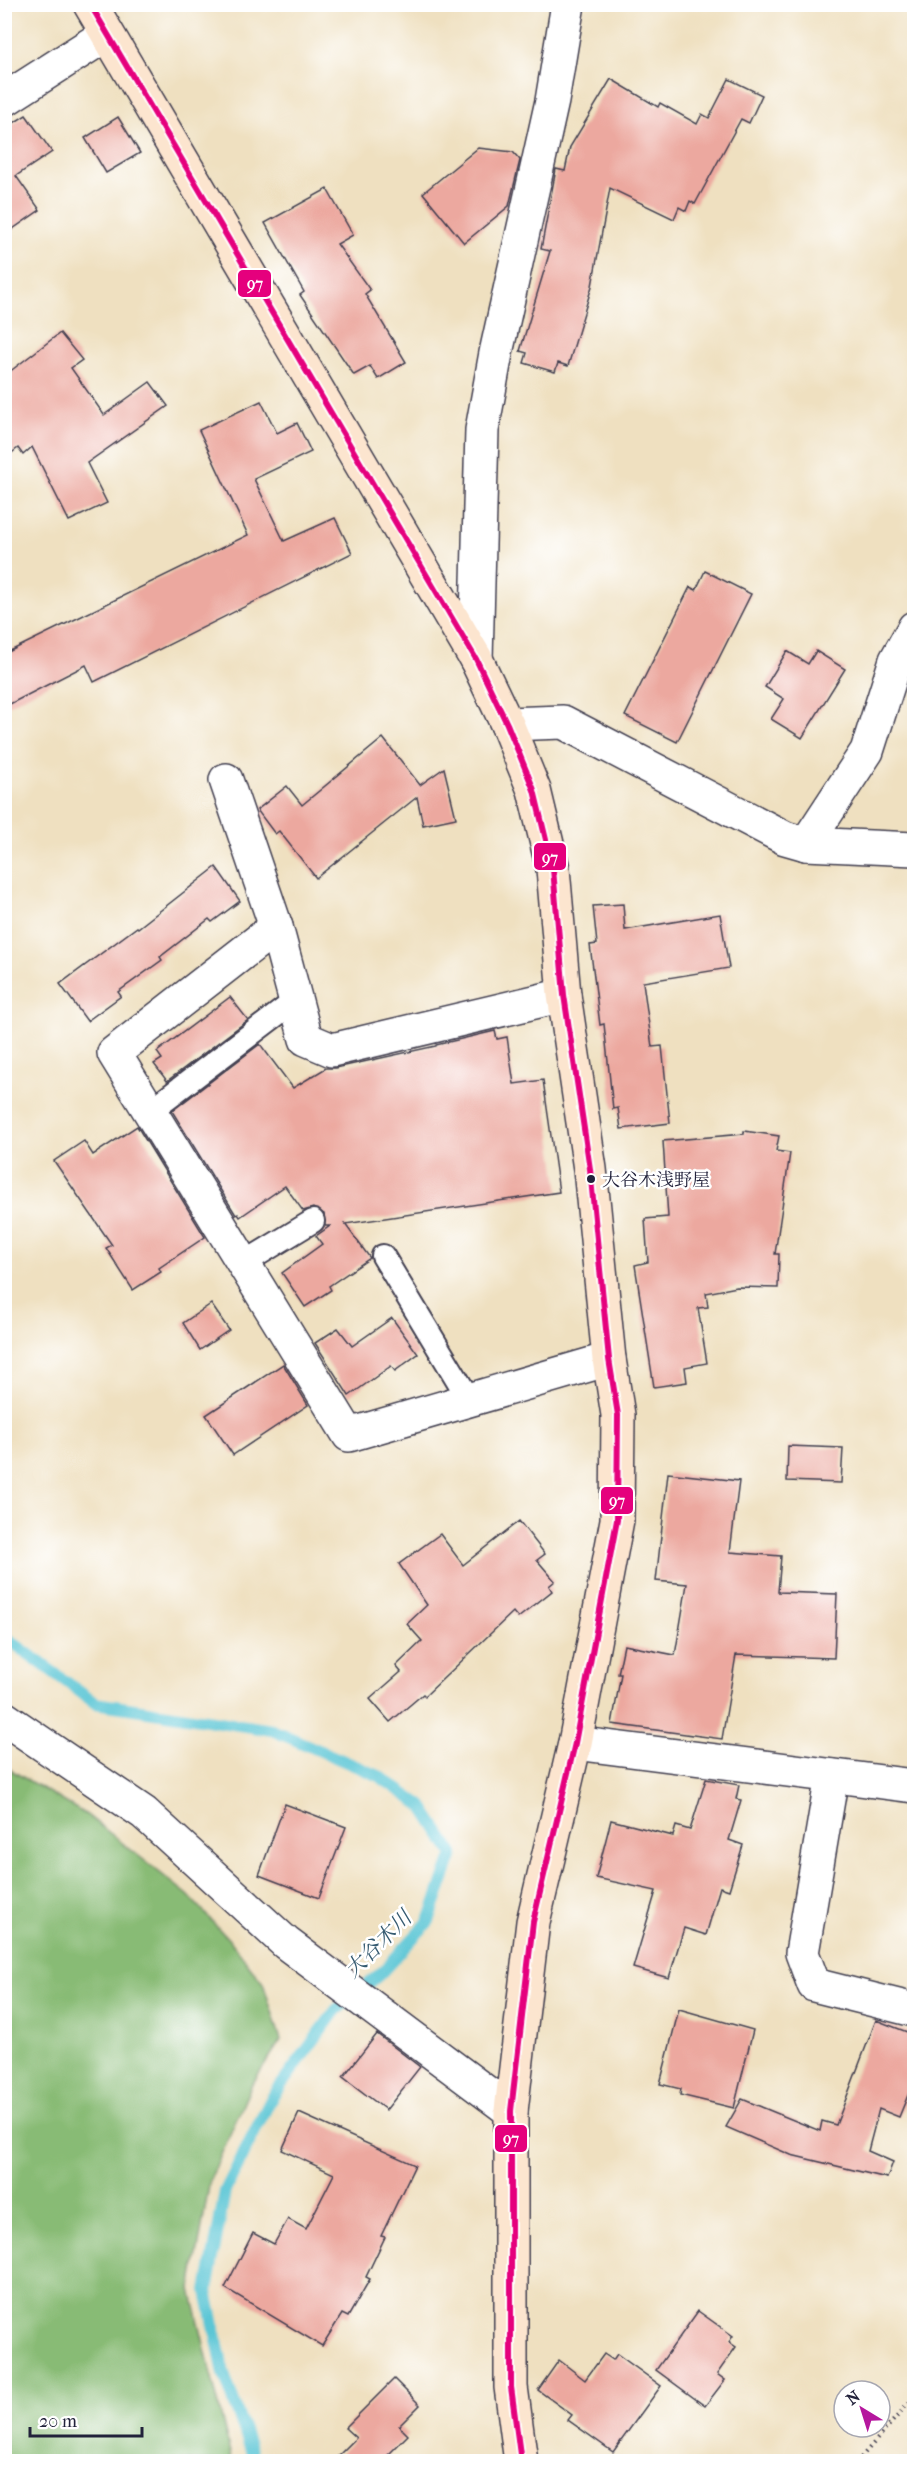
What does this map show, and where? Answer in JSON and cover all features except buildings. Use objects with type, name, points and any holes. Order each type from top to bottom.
[{"type":"main road","points":[[90,4],[476,659],[507,724],[534,790],[553,869],[564,995],[590,1170],[609,1359],[618,1415],[617,1520],[575,1743],[533,1922],[511,2111],[511,2387],[521,2462]]},
{"type":"street","points":[[476,659],[482,430],[495,353],[552,100],[568,4]]},
{"type":"street","points":[[4,100],[106,34]]},
{"type":"street","points":[[806,843],[867,751],[896,660],[915,628]]},
{"type":"street","points":[[507,724],[563,722],[785,838],[806,843],[915,849]]},
{"type":"street","points":[[226,780],[276,927],[306,1039],[332,1050],[564,995]]},
{"type":"street","points":[[276,927],[114,1053],[349,1436],[609,1359]]},
{"type":"street","points":[[4,1718],[144,1813],[286,1943],[511,2111]]},
{"type":"street","points":[[575,1743],[915,1786]]},
{"type":"street","points":[[832,1776],[802,1953],[814,1985],[915,2010]]},
{"type":"lane","points":[[150,1111],[296,1000]]},
{"type":"lane","points":[[244,1263],[312,1221]]},
{"type":"lane","points":[[383,1256],[470,1399]]},
{"type":"path","points":[[858,2462],[915,2397]]},
{"type":"green space","points":[[4,1766],[87,1815],[188,1895],[232,1943],[263,1983],[281,2040],[251,2086],[210,2180],[191,2290],[232,2461],[5,2461]]},
{"type":"waterway","name":"大谷木川","points":[[4,1636],[95,1703],[272,1730],[379,1776],[422,1806],[453,1854],[429,1921],[380,1974],[336,2010],[271,2099],[225,2191],[207,2291],[224,2374],[255,2462]]},
{"type":"transit line","name":"97","points":[[90,4],[476,659],[507,724],[534,790],[553,869],[564,995],[590,1169],[609,1359],[618,1415],[617,1520],[575,1743],[533,1922],[511,2111],[511,2387],[521,2462]]},
{"type":"place","name":"大谷木浅野屋","points":[[591,1179]]}]
